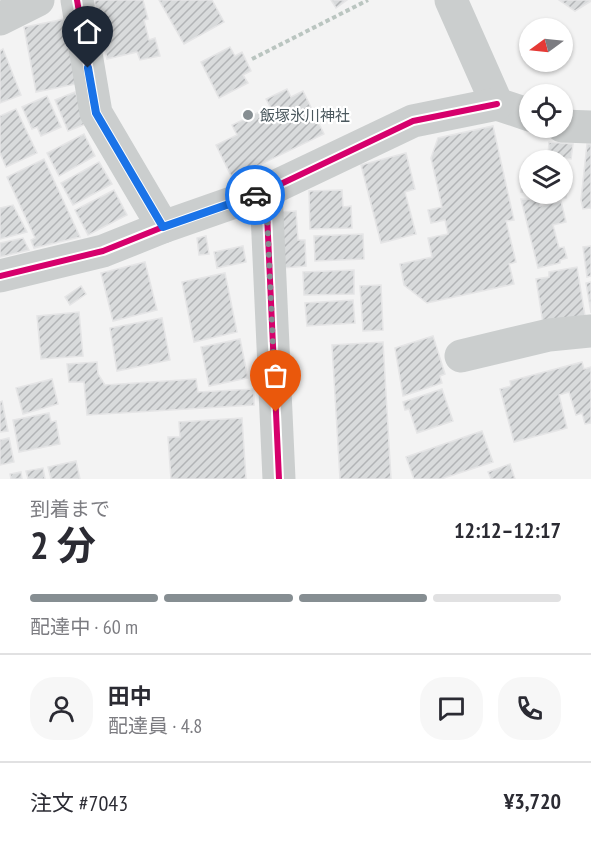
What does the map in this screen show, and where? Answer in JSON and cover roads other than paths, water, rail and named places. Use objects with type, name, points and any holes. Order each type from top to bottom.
[{"type":"street","points":[[0,19],[38,0]]},
{"type":"street","points":[[76,0],[96,113],[163,227]]},
{"type":"street","points":[[451,0],[497,104]]},
{"type":"street","points":[[0,276],[102,251],[266,191],[413,121],[497,104],[519,111]]},
{"type":"street","points":[[573,127],[591,128]]},
{"type":"street","points":[[266,191],[279,479]]},
{"type":"street","points":[[461,356],[549,334],[591,331]]},
{"type":"place","name":"飯塚氷川神社","points":[[248,115]]}]
